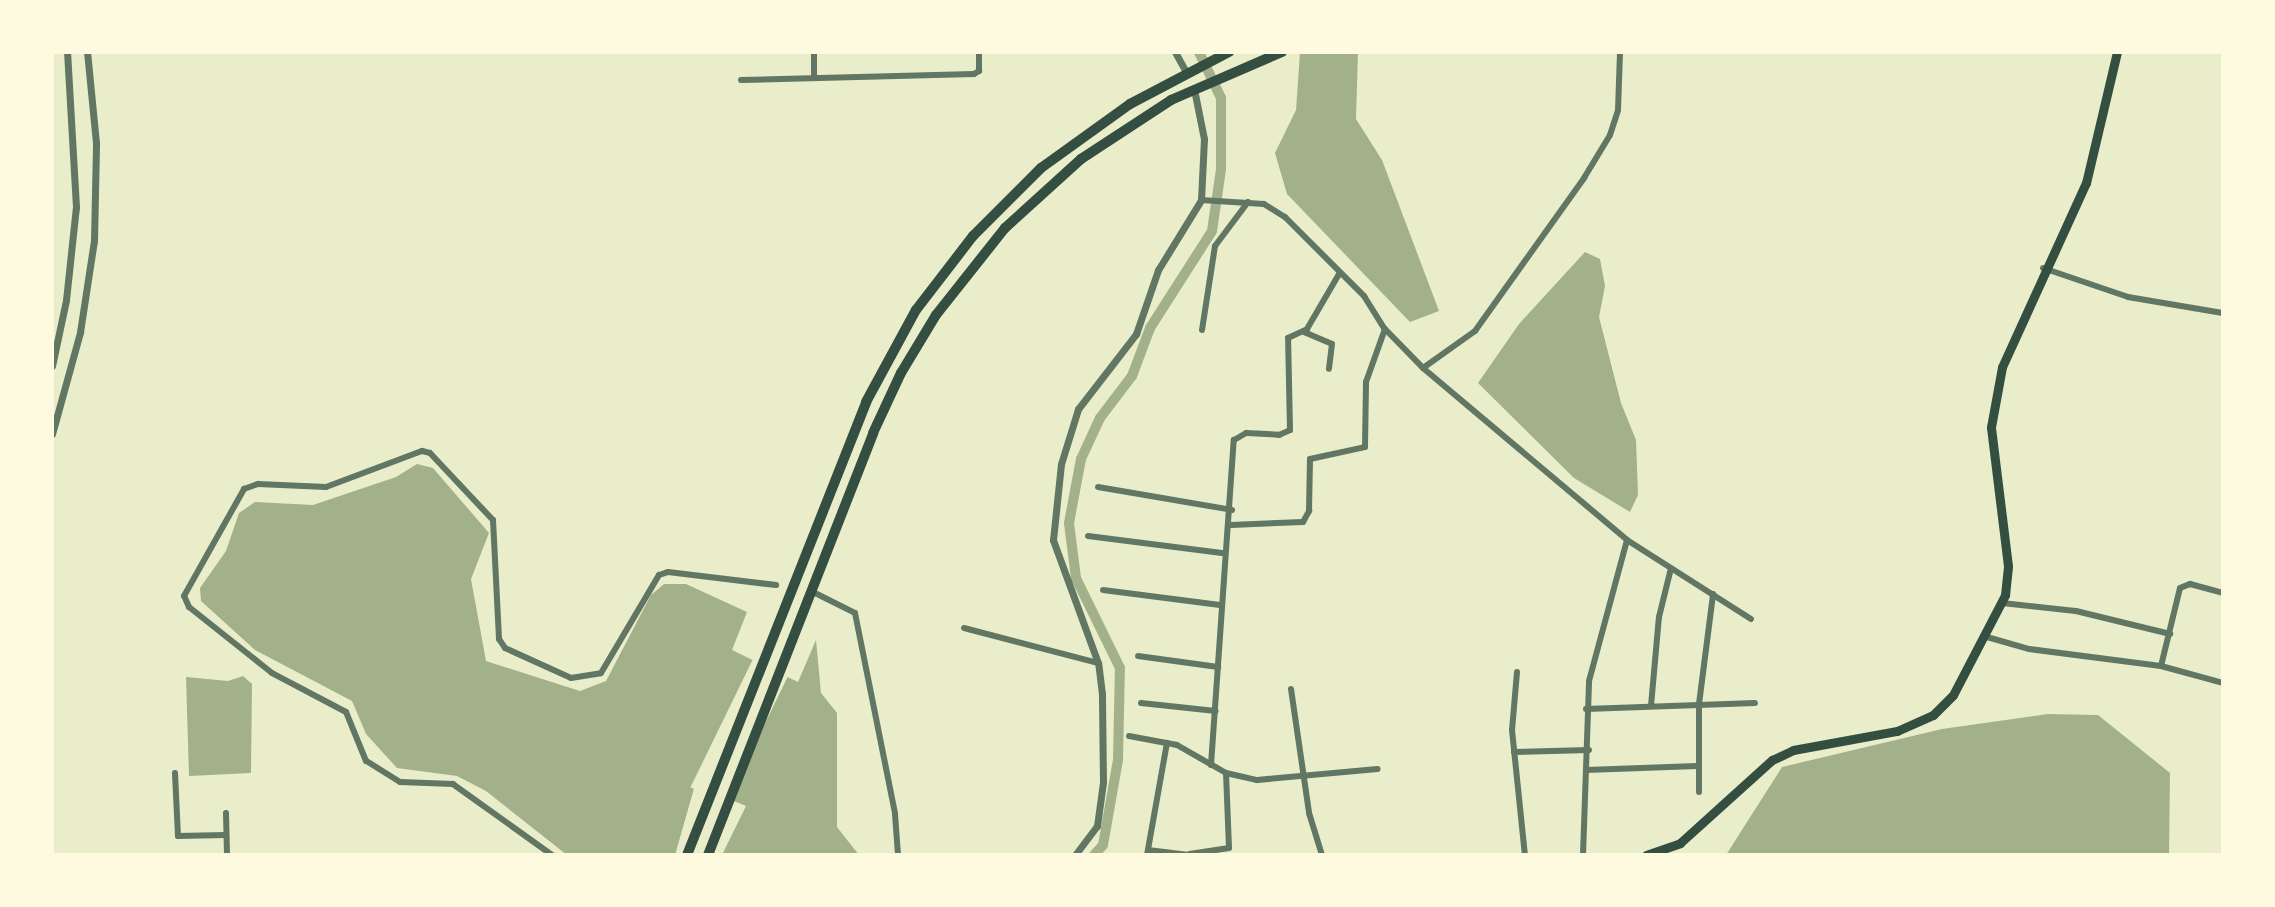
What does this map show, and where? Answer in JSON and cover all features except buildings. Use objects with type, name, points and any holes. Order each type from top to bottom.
[{"type":"highway","points":[[687,855],[866,402],[932,288],[995,211],[1041,168],[1105,120],[1190,70],[1229,52]]},
{"type":"highway","points":[[708,855],[811,591],[901,373],[960,282],[1005,228],[1057,179],[1119,132],[1198,87],[1282,52]]},
{"type":"main road","points":[[1646,855],[1680,843],[1772,760],[1793,750],[1897,731],[1933,715],[1953,695],[1987,637],[2002,603],[2008,566],[1991,427],[2002,367],[2043,268],[2086,183],[2117,52]]},
{"type":"street","points":[[52,366],[66,300],[76,207],[67,52]]},
{"type":"street","points":[[52,434],[80,332],[94,241],[96,143],[87,52]]},
{"type":"street","points":[[814,52],[814,76]]},
{"type":"street","points":[[741,80],[974,74],[979,71],[979,52]]},
{"type":"street","points":[[1175,52],[1190,70]]},
{"type":"street","points":[[1423,368],[1475,331],[1584,178],[1610,135],[1618,110],[1620,52]]},
{"type":"street","points":[[1075,855],[1097,826],[1103,782],[1098,663],[1053,540],[1061,464],[1078,409],[1136,334],[1158,270],[1201,200],[1205,156],[1198,87]]},
{"type":"street","points":[[1201,200],[1264,204],[1285,217],[1364,296],[1385,329],[1423,368],[1627,540],[1751,619]]},
{"type":"street","points":[[1202,330],[1215,246],[1248,202]]},
{"type":"street","points":[[2043,268],[2128,297],[2223,313]]},
{"type":"street","points":[[1211,765],[1222,553],[1231,525],[1234,440],[1246,433],[1279,435],[1290,430],[1288,338],[1304,332],[1339,274]]},
{"type":"street","points":[[1231,525],[1303,522],[1309,511],[1310,459],[1365,447],[1366,382],[1385,329]]},
{"type":"street","points":[[1304,332],[1332,344],[1329,369]]},
{"type":"street","points":[[552,855],[453,784],[400,782],[366,761],[346,712],[272,673],[189,607],[184,596],[244,489],[258,484],[326,487],[422,451],[430,453],[493,520],[499,639],[505,648],[571,678],[601,673],[659,575],[668,572],[776,585]]},
{"type":"street","points":[[1098,487],[1232,510]]},
{"type":"street","points":[[1088,536],[1222,553]]},
{"type":"street","points":[[1583,855],[1589,750],[1586,709],[1627,540]]},
{"type":"street","points":[[1651,706],[1659,617],[1671,568]]},
{"type":"street","points":[[2161,666],[2182,586],[2223,593]]},
{"type":"street","points":[[1103,590],[1220,605]]},
{"type":"street","points":[[811,591],[855,613],[895,814],[898,855]]},
{"type":"street","points":[[1699,792],[1699,704],[1713,594]]},
{"type":"street","points":[[2002,603],[2076,611],[2170,634]]},
{"type":"street","points":[[964,628],[1098,663]]},
{"type":"street","points":[[1987,637],[2029,649],[2161,666],[2223,683]]},
{"type":"street","points":[[1138,656],[1218,667]]},
{"type":"street","points":[[1517,672],[1514,752],[1525,855]]},
{"type":"street","points":[[1291,689],[1303,777],[1322,855]]},
{"type":"street","points":[[1141,703],[1216,711]]},
{"type":"street","points":[[1586,709],[1755,703]]},
{"type":"street","points":[[1129,736],[1167,743],[1226,773],[1257,780],[1377,769]]},
{"type":"street","points":[[1167,743],[1148,853],[1189,854],[1229,848],[1226,773]]},
{"type":"street","points":[[1514,752],[1589,750]]},
{"type":"street","points":[[1586,770],[1697,766]]},
{"type":"street","points":[[175,773],[178,836],[226,835]]},
{"type":"street","points":[[226,813],[227,855]]},
{"type":"street","points":[[1680,843],[1683,855]]},
{"type":"shaded area","points":[[1300,52],[1358,52],[1356,119],[1382,160],[1439,311],[1410,322],[1287,194],[1275,153],[1296,110]]},
{"type":"shaded area","points":[[1585,252],[1600,259],[1605,286],[1599,317],[1621,403],[1636,440],[1638,495],[1630,512],[1574,478],[1478,383],[1519,324]]},
{"type":"shaded area","points":[[417,464],[433,468],[489,533],[471,579],[486,661],[580,691],[606,681],[651,595],[664,584],[686,584],[747,612],[732,650],[798,682],[816,640],[821,693],[837,713],[837,827],[859,855],[722,855],[746,806],[695,785],[675,855],[567,855],[486,791],[457,776],[397,768],[366,734],[352,701],[255,650],[201,601],[200,588],[226,551],[239,513],[255,502],[313,505],[396,477]]},
{"type":"shaded area","points":[[243,676],[252,684],[251,773],[189,776],[186,677],[228,681]]},
{"type":"shaded area","points":[[2048,714],[2098,715],[2170,773],[2169,855],[1726,855],[1782,767],[1942,729]]},
{"type":"pier","points":[[754,657],[789,674],[725,804],[690,787]]},
{"type":"waterway","points":[[1094,855],[1103,845],[1118,760],[1120,668],[1076,578],[1069,523],[1081,459],[1100,418],[1132,376],[1150,328],[1212,231],[1221,169],[1221,98],[1199,52]]}]
